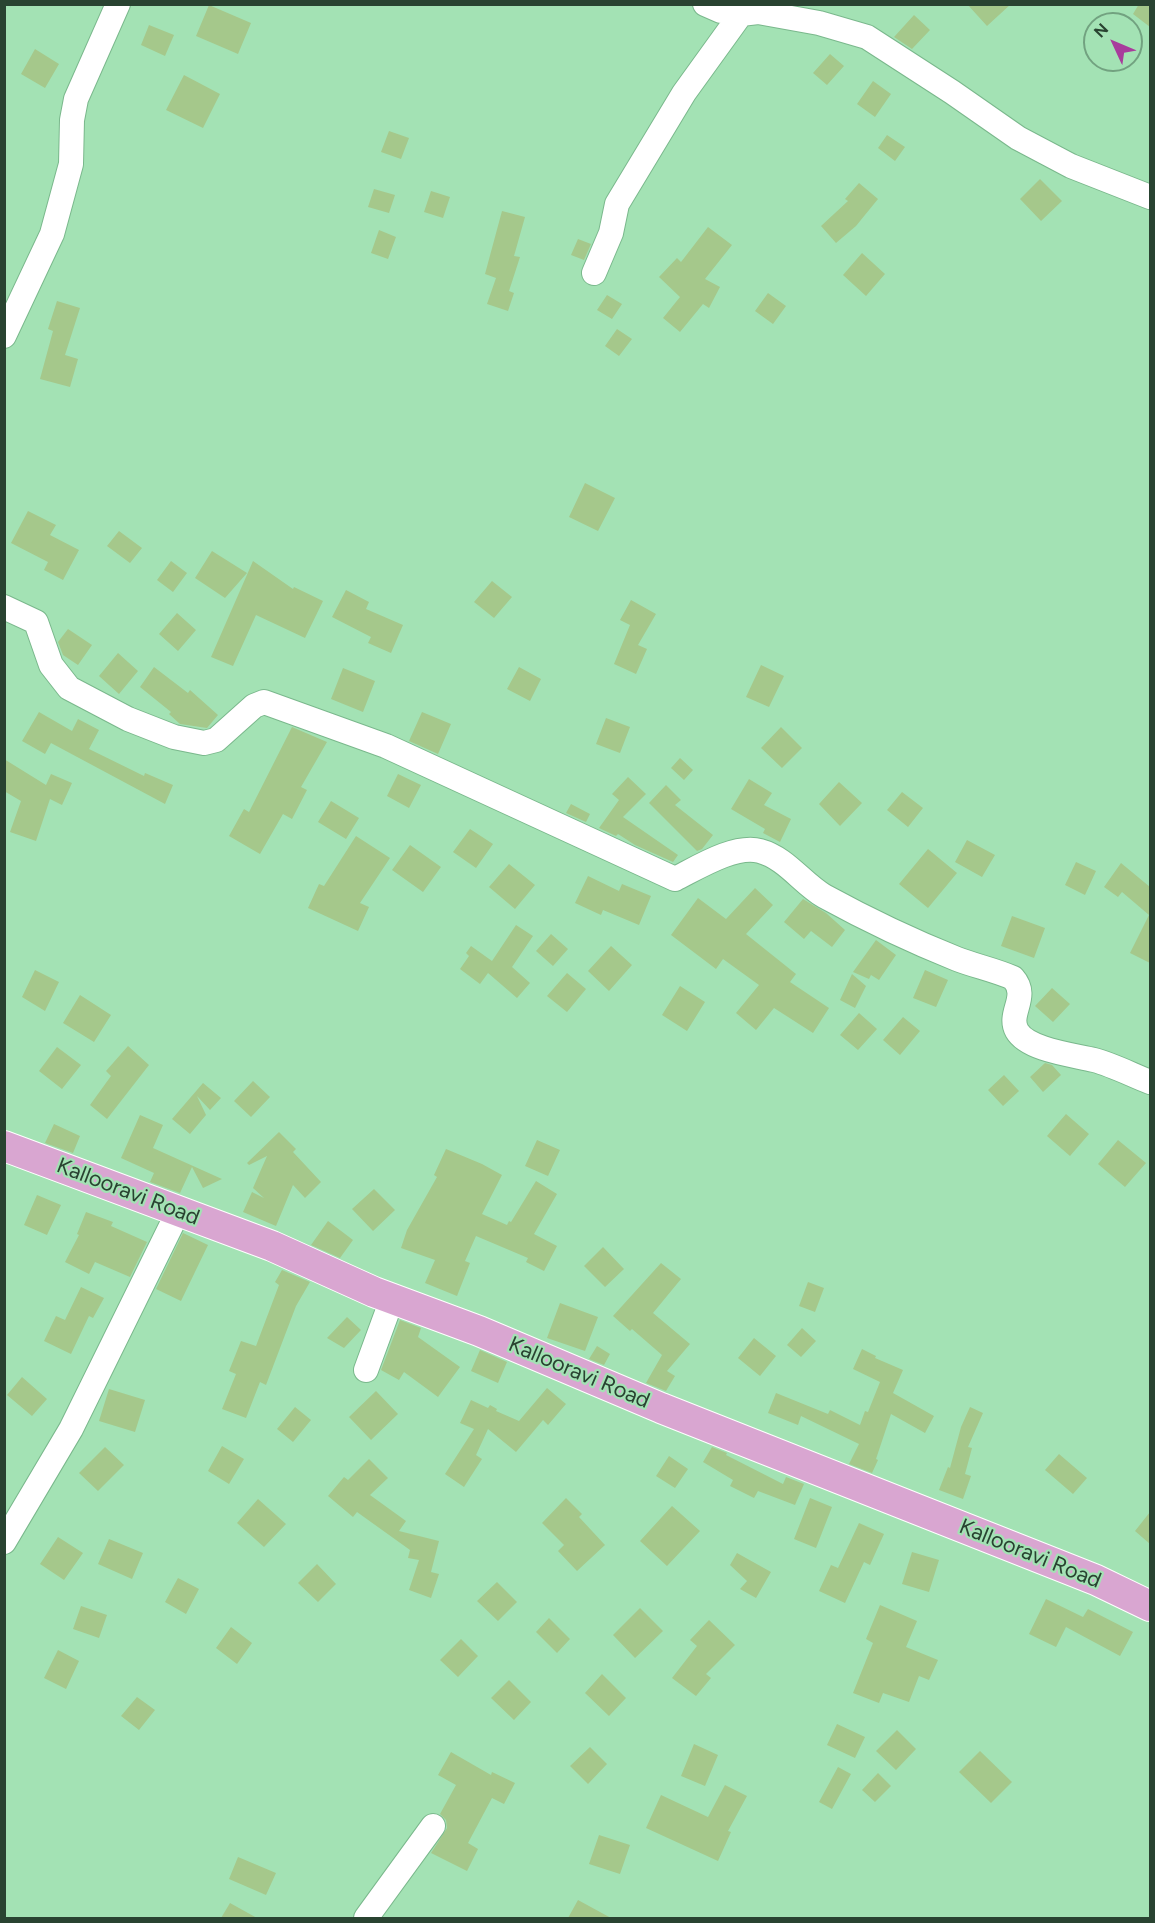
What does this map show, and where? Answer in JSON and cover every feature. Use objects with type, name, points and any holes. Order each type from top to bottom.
[{"type":"main road","name":"Kallooravi Road","points":[[4,1146],[272,1246],[392,1299],[479,1331],[661,1408],[1096,1580],[1150,1606]]},
{"type":"street","points":[[4,336],[52,234],[72,165],[72,120],[76,99],[118,4]]},
{"type":"street","points":[[705,4],[721,11],[741,14],[758,12],[819,23],[867,37],[1018,138],[1071,166],[1150,197]]},
{"type":"street","points":[[594,273],[611,233],[617,204],[684,93],[741,14]]},
{"type":"street","points":[[4,607],[36,622],[51,665],[69,688],[128,719],[174,737],[204,743],[216,740],[254,706],[264,702],[386,746],[675,879],[723,856],[743,850],[760,851],[783,863],[822,894],[851,909],[958,960],[1013,978],[1019,984],[1021,991],[1016,1025],[1018,1032],[1029,1040],[1046,1048],[1096,1060],[1150,1082]]},
{"type":"street","points":[[4,1542],[71,1429],[178,1212]]},
{"type":"street","points":[[366,1370],[392,1299]]},
{"type":"street","points":[[366,1918],[433,1826]]},
{"type":"building","points":[[967,4],[1011,4],[987,26]]},
{"type":"building","points":[[1139,4],[1150,4],[1150,27],[1143,22],[1143,12],[1134,12]]},
{"type":"building","points":[[209,5],[251,23],[238,54],[196,36]]},
{"type":"building","points":[[914,15],[930,30],[912,49],[894,37]]},
{"type":"building","points":[[149,25],[174,35],[165,56],[141,45]]},
{"type":"building","points":[[35,49],[59,64],[45,88],[21,74]]},
{"type":"building","points":[[830,54],[844,66],[827,85],[813,73]]},
{"type":"building","points":[[184,75],[220,94],[203,128],[166,110]]},
{"type":"building","points":[[873,81],[891,94],[875,117],[857,104]]},
{"type":"building","points":[[389,131],[409,138],[401,159],[381,152]]},
{"type":"building","points":[[887,135],[905,147],[895,161],[878,148]]},
{"type":"building","points":[[1040,179],[1062,201],[1041,221],[1020,199]]},
{"type":"building","points":[[859,183],[878,199],[856,226],[836,243],[821,226],[848,201],[845,199]]},
{"type":"building","points":[[374,189],[395,195],[389,213],[368,207]]},
{"type":"building","points":[[431,191],[450,197],[443,218],[424,212]]},
{"type":"building","points":[[502,211],[525,217],[514,256],[520,257],[509,291],[514,293],[508,311],[487,304],[496,278],[485,274]]},
{"type":"building","points":[[708,227],[732,245],[705,279],[720,287],[709,308],[703,304],[680,332],[663,318],[680,297],[659,277],[677,258],[681,262]]},
{"type":"building","points":[[379,230],[396,237],[388,259],[371,253]]},
{"type":"building","points":[[578,239],[591,244],[584,260],[571,255]]},
{"type":"building","points":[[862,253],[885,274],[866,296],[843,275]]},
{"type":"building","points":[[768,293],[786,306],[773,324],[755,311]]},
{"type":"building","points":[[607,295],[622,304],[612,319],[597,310]]},
{"type":"building","points":[[57,301],[80,308],[65,355],[78,359],[70,387],[40,379],[53,331],[48,329]]},
{"type":"building","points":[[617,329],[632,339],[619,356],[605,346]]},
{"type":"building","points":[[585,483],[615,498],[598,531],[569,517]]},
{"type":"building","points":[[28,511],[56,525],[50,535],[79,550],[63,580],[44,570],[48,562],[11,543]]},
{"type":"building","points":[[119,531],[142,548],[130,563],[107,546]]},
{"type":"building","points":[[212,551],[247,573],[225,598],[195,578]]},
{"type":"building","points":[[171,561],[187,573],[173,592],[157,580]]},
{"type":"building","points":[[253,561],[293,589],[294,587],[323,601],[305,638],[256,615],[233,666],[211,657]]},
{"type":"building","points":[[492,581],[512,597],[494,618],[474,602]]},
{"type":"building","points":[[346,590],[369,602],[366,609],[403,625],[391,653],[368,643],[371,637],[332,617]]},
{"type":"building","points":[[631,600],[656,614],[638,645],[647,649],[636,674],[614,664],[630,625],[620,620]]},
{"type":"building","points":[[177,613],[196,630],[178,651],[159,634]]},
{"type":"building","points":[[68,629],[92,645],[78,665],[63,655],[58,642]]},
{"type":"building","points":[[118,653],[138,671],[119,694],[99,676]]},
{"type":"building","points":[[761,665],[784,676],[769,707],[746,697]]},
{"type":"building","points":[[154,667],[188,693],[190,690],[218,715],[207,728],[180,724],[169,714],[171,712],[140,687]]},
{"type":"building","points":[[519,667],[541,679],[530,701],[507,689]]},
{"type":"building","points":[[343,668],[375,681],[363,712],[331,699]]},
{"type":"building","points":[[39,712],[72,731],[78,719],[99,730],[89,749],[144,776],[145,773],[173,785],[165,804],[51,743],[45,754],[22,741]]},
{"type":"building","points":[[422,712],[451,724],[438,754],[409,741]]},
{"type":"building","points":[[606,718],[630,727],[620,753],[596,744]]},
{"type":"building","points":[[292,727],[327,742],[301,787],[307,790],[292,819],[283,814],[260,854],[229,836],[244,809],[249,812]]},
{"type":"building","points":[[781,727],[802,748],[782,768],[761,748]]},
{"type":"building","points":[[680,758],[693,770],[684,780],[671,768]]},
{"type":"building","points":[[4,759],[46,785],[51,774],[72,783],[62,805],[50,799],[36,841],[10,832],[21,801],[4,791]]},
{"type":"building","points":[[398,774],[421,785],[409,808],[387,796]]},
{"type":"building","points":[[628,777],[646,794],[623,817],[678,855],[673,862],[635,845],[618,834],[616,836],[599,828],[619,800],[612,794]]},
{"type":"building","points":[[749,779],[772,793],[764,805],[791,819],[780,842],[763,833],[765,829],[731,809]]},
{"type":"building","points":[[839,782],[862,803],[840,826],[819,804]]},
{"type":"building","points":[[666,785],[681,800],[675,805],[713,835],[702,849],[697,851],[649,803]]},
{"type":"building","points":[[902,792],[923,808],[908,827],[887,810]]},
{"type":"building","points":[[331,801],[359,818],[346,839],[318,822]]},
{"type":"building","points":[[571,804],[590,814],[586,822],[566,813]]},
{"type":"building","points":[[470,829],[493,844],[476,868],[453,852]]},
{"type":"building","points":[[356,836],[390,858],[360,903],[369,907],[358,931],[308,908],[319,884],[324,886]]},
{"type":"building","points":[[967,840],[995,855],[982,877],[955,862]]},
{"type":"building","points":[[410,845],[441,867],[423,892],[392,870]]},
{"type":"building","points":[[928,849],[957,873],[928,908],[899,884]]},
{"type":"building","points":[[1076,862],[1096,871],[1085,895],[1065,885]]},
{"type":"building","points":[[1121,863],[1150,887],[1150,963],[1130,953],[1149,915],[1122,892],[1118,897],[1104,887]]},
{"type":"building","points":[[509,864],[535,885],[515,909],[489,887]]},
{"type":"building","points":[[588,876],[619,891],[622,884],[651,896],[639,925],[603,910],[601,915],[575,903]]},
{"type":"building","points":[[755,888],[773,905],[746,934],[796,974],[790,982],[829,1008],[813,1033],[774,1008],[756,1030],[736,1013],[759,985],[723,959],[716,969],[671,935],[698,898],[726,919]]},
{"type":"building","points":[[803,899],[826,913],[845,930],[832,947],[811,931],[804,939],[784,922]]},
{"type":"building","points":[[1012,916],[1045,928],[1034,958],[1001,946]]},
{"type":"building","points":[[516,925],[533,936],[512,967],[530,983],[517,998],[488,973],[480,984],[460,969],[469,956],[466,953],[471,946],[492,961]]},
{"type":"building","points":[[551,934],[568,949],[553,966],[536,951]]},
{"type":"building","points":[[876,940],[896,955],[879,980],[871,975],[869,979],[853,972]]},
{"type":"building","points":[[611,946],[632,965],[609,991],[588,971]]},
{"type":"building","points":[[35,970],[59,982],[45,1011],[22,997]]},
{"type":"building","points":[[925,970],[948,980],[936,1007],[913,998]]},
{"type":"building","points":[[567,973],[586,989],[567,1012],[547,996]]},
{"type":"building","points":[[852,974],[866,986],[855,1008],[840,1000]]},
{"type":"building","points":[[680,986],[705,1002],[687,1031],[662,1015]]},
{"type":"building","points":[[1052,988],[1070,1004],[1053,1022],[1035,1006]]},
{"type":"building","points":[[80,995],[111,1015],[94,1042],[63,1023]]},
{"type":"building","points":[[859,1013],[877,1029],[858,1050],[840,1035]]},
{"type":"building","points":[[903,1017],[920,1031],[900,1055],[883,1040]]},
{"type":"building","points":[[128,1046],[149,1065],[107,1119],[90,1105],[111,1076],[106,1071]]},
{"type":"building","points":[[57,1047],[81,1065],[62,1089],[39,1071]]},
{"type":"building","points":[[1045,1063],[1052,1065],[1061,1075],[1043,1092],[1030,1077]]},
{"type":"building","points":[[1004,1075],[1019,1091],[1003,1106],[988,1090]]},
{"type":"building","points":[[253,1081],[270,1097],[251,1117],[234,1101]]},
{"type":"building","points":[[203,1083],[221,1098],[210,1110],[197,1096],[206,1115],[190,1134],[172,1119]]},
{"type":"building","points":[[1066,1114],[1089,1134],[1070,1156],[1047,1136]]},
{"type":"building","points":[[140,1115],[163,1125],[153,1148],[222,1179],[203,1188],[192,1167],[180,1193],[150,1182],[154,1173],[121,1158]]},
{"type":"building","points":[[54,1124],[80,1136],[73,1153],[45,1143]]},
{"type":"building","points":[[279,1132],[296,1149],[293,1152],[321,1182],[305,1198],[293,1185],[276,1226],[243,1212],[252,1192],[264,1198],[253,1188],[267,1156],[249,1165],[247,1163]]},
{"type":"building","points":[[537,1140],[560,1150],[548,1176],[525,1166]]},
{"type":"building","points":[[1118,1140],[1146,1163],[1125,1187],[1098,1164]]},
{"type":"building","points":[[446,1149],[502,1175],[482,1214],[507,1225],[536,1181],[557,1194],[534,1234],[557,1246],[544,1271],[526,1262],[528,1258],[476,1236],[465,1261],[470,1263],[457,1296],[425,1283],[435,1260],[401,1248],[407,1230],[437,1177],[434,1175]]},
{"type":"building","points":[[374,1189],[395,1210],[373,1231],[352,1209]]},
{"type":"building","points":[[37,1195],[61,1205],[47,1235],[24,1225]]},
{"type":"building","points":[[86,1212],[113,1222],[111,1226],[147,1242],[130,1277],[95,1262],[89,1274],[65,1262],[79,1235],[77,1234]]},
{"type":"building","points":[[328,1221],[353,1240],[340,1258],[311,1245]]},
{"type":"building","points":[[183,1233],[208,1245],[181,1301],[156,1289]]},
{"type":"building","points":[[603,1247],[624,1269],[605,1287],[584,1266]]},
{"type":"building","points":[[661,1263],[681,1279],[653,1313],[690,1344],[667,1371],[675,1376],[666,1391],[646,1383],[662,1355],[613,1316]]},
{"type":"building","points":[[282,1270],[310,1282],[296,1306],[266,1385],[260,1382],[246,1418],[222,1409],[236,1374],[229,1371],[241,1341],[256,1346],[279,1285],[275,1282]]},
{"type":"building","points":[[808,1282],[824,1288],[815,1312],[799,1306]]},
{"type":"building","points":[[81,1287],[104,1298],[93,1318],[89,1316],[71,1354],[44,1341],[56,1316],[65,1320]]},
{"type":"building","points":[[560,1303],[598,1317],[585,1351],[547,1338]]},
{"type":"building","points":[[347,1317],[361,1330],[344,1348],[327,1338]]},
{"type":"building","points":[[400,1320],[421,1328],[418,1337],[460,1367],[438,1397],[404,1372],[399,1380],[381,1370]]},
{"type":"building","points":[[802,1328],[816,1341],[801,1357],[787,1345]]},
{"type":"building","points":[[754,1338],[776,1356],[760,1376],[738,1358]]},
{"type":"building","points":[[597,1346],[610,1354],[604,1365],[589,1359]]},
{"type":"building","points":[[862,1349],[876,1356],[875,1358],[903,1370],[893,1393],[934,1416],[925,1433],[891,1414],[872,1473],[849,1464],[859,1444],[801,1416],[798,1425],[768,1413],[776,1393],[828,1414],[830,1410],[860,1425],[880,1382],[853,1369]]},
{"type":"building","points":[[480,1350],[507,1362],[498,1383],[471,1371]]},
{"type":"building","points":[[22,1377],[47,1399],[32,1416],[7,1395]]},
{"type":"building","points":[[547,1388],[566,1404],[548,1425],[543,1420],[516,1452],[488,1429],[476,1455],[482,1459],[464,1487],[445,1474],[474,1429],[460,1423],[471,1400],[488,1408],[490,1405],[497,1409],[496,1411],[519,1421]]},
{"type":"building","points":[[109,1389],[145,1400],[135,1432],[99,1421]]},
{"type":"building","points":[[376,1391],[398,1414],[371,1440],[349,1417]]},
{"type":"building","points":[[295,1407],[311,1420],[293,1442],[277,1429]]},
{"type":"building","points":[[970,1407],[983,1413],[968,1447],[972,1448],[965,1474],[971,1476],[963,1499],[939,1490],[948,1467],[950,1468],[961,1427]]},
{"type":"building","points":[[222,1446],[244,1459],[229,1484],[208,1471]]},
{"type":"building","points":[[105,1447],[124,1465],[98,1491],[79,1473]]},
{"type":"building","points":[[712,1447],[783,1484],[786,1477],[804,1484],[795,1505],[758,1491],[754,1498],[730,1486],[733,1480],[703,1462]]},
{"type":"building","points":[[1059,1454],[1087,1478],[1073,1494],[1045,1470]]},
{"type":"building","points":[[669,1456],[688,1469],[675,1488],[656,1476]]},
{"type":"building","points":[[369,1459],[388,1478],[370,1495],[406,1521],[399,1531],[439,1541],[431,1572],[439,1574],[431,1598],[409,1590],[419,1560],[408,1558],[410,1550],[357,1512],[353,1517],[328,1496],[344,1477],[348,1480]]},
{"type":"building","points":[[566,1498],[582,1514],[579,1517],[605,1545],[577,1571],[558,1551],[564,1545],[542,1523]]},
{"type":"building","points":[[810,1498],[832,1507],[816,1548],[794,1539]]},
{"type":"building","points":[[258,1499],[286,1524],[264,1547],[237,1523]]},
{"type":"building","points":[[672,1506],[700,1531],[667,1566],[640,1541]]},
{"type":"building","points":[[1150,1512],[1150,1544],[1135,1531]]},
{"type":"building","points":[[859,1523],[884,1534],[870,1565],[864,1562],[845,1603],[819,1591],[831,1565],[838,1568]]},
{"type":"building","points":[[58,1537],[83,1553],[64,1580],[40,1564]]},
{"type":"building","points":[[109,1539],[143,1553],[132,1579],[98,1564]]},
{"type":"building","points":[[912,1552],[939,1560],[929,1592],[902,1584]]},
{"type":"building","points":[[737,1553],[771,1572],[756,1598],[740,1589],[747,1581],[730,1565]]},
{"type":"building","points":[[317,1564],[336,1584],[318,1602],[298,1583]]},
{"type":"building","points":[[178,1578],[199,1589],[186,1614],[165,1602]]},
{"type":"building","points":[[497,1582],[517,1602],[498,1621],[477,1601]]},
{"type":"building","points":[[1046,1599],[1083,1617],[1088,1609],[1133,1632],[1120,1656],[1066,1627],[1056,1647],[1029,1634]]},
{"type":"building","points":[[880,1605],[917,1621],[906,1647],[938,1660],[929,1680],[919,1676],[909,1702],[883,1693],[879,1703],[853,1693],[873,1643],[866,1639]]},
{"type":"building","points":[[81,1606],[107,1615],[99,1638],[73,1629]]},
{"type":"building","points":[[640,1608],[663,1631],[635,1658],[613,1635]]},
{"type":"building","points":[[549,1618],[570,1639],[557,1653],[536,1632]]},
{"type":"building","points":[[709,1620],[735,1645],[706,1674],[711,1678],[696,1696],[672,1678],[697,1646],[690,1640]]},
{"type":"building","points":[[231,1627],[252,1643],[237,1664],[216,1648]]},
{"type":"building","points":[[461,1639],[478,1656],[458,1677],[440,1660]]},
{"type":"building","points":[[58,1650],[79,1661],[66,1689],[44,1678]]},
{"type":"building","points":[[602,1674],[626,1698],[609,1716],[585,1693]]},
{"type":"building","points":[[509,1680],[531,1702],[514,1720],[491,1698]]},
{"type":"building","points":[[137,1697],[155,1710],[139,1730],[121,1716]]},
{"type":"building","points":[[837,1724],[865,1737],[855,1758],[827,1745]]},
{"type":"building","points":[[897,1730],[916,1749],[896,1770],[876,1751]]},
{"type":"building","points":[[694,1744],[718,1755],[705,1786],[681,1776]]},
{"type":"building","points":[[590,1747],[607,1764],[588,1784],[570,1766]]},
{"type":"building","points":[[980,1751],[1012,1782],[991,1803],[959,1772]]},
{"type":"building","points":[[451,1752],[491,1775],[492,1772],[515,1783],[504,1804],[492,1798],[468,1843],[478,1849],[467,1871],[431,1853],[447,1828],[446,1820],[440,1814],[456,1785],[438,1775]]},
{"type":"building","points":[[838,1767],[851,1774],[832,1809],[819,1802]]},
{"type":"building","points":[[878,1773],[891,1786],[875,1802],[862,1790]]},
{"type":"building","points":[[725,1785],[747,1796],[728,1831],[731,1832],[718,1861],[646,1828],[661,1795],[708,1817]]},
{"type":"building","points":[[599,1835],[630,1845],[620,1874],[589,1864]]},
{"type":"building","points":[[238,1857],[276,1873],[266,1895],[229,1879]]},
{"type":"building","points":[[578,1900],[611,1918],[568,1918]]},
{"type":"building","points":[[230,1903],[257,1918],[221,1918]]}]
